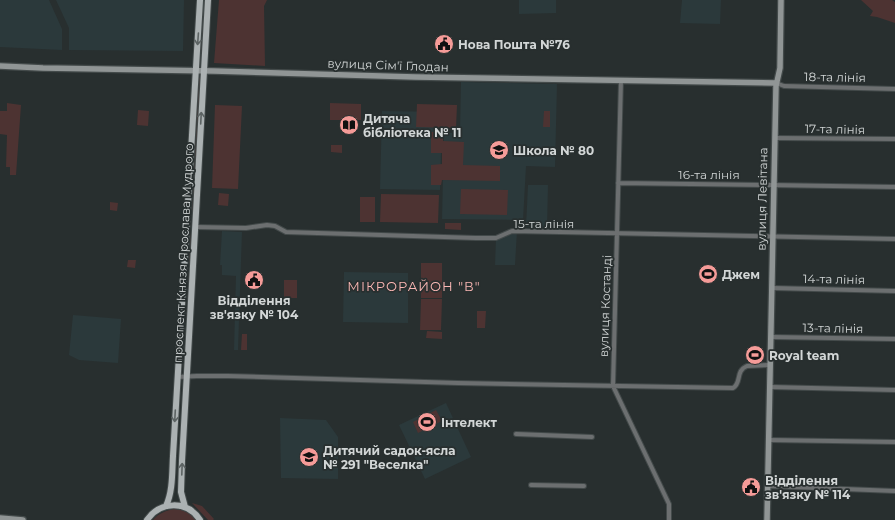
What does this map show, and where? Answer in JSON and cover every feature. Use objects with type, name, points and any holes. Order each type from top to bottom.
[{"type":"main road","name":"проспект Князя Ярослава Мудрого","points":[[166,506],[170,491],[178,377],[200,0]]},
{"type":"main road","name":"проспект Князя Ярослава Мудрого","points":[[185,507],[181,492],[208,0]]},
{"type":"main road","points":[[186,226],[195,226]]},
{"type":"main road","points":[[147,520],[155,512],[166,506],[174,505],[185,507],[196,514],[200,520]]},
{"type":"street","name":"вулиця Левітана","points":[[767,520],[776,82],[780,68],[781,0]]},
{"type":"street","name":"вулиця Сім'ї Глодан","points":[[0,66],[410,77],[776,82]]},
{"type":"street","name":"вулиця Костанді","points":[[621,80],[613,386],[669,504],[669,520]]},
{"type":"street","name":"18-та лінія","points":[[776,82],[784,86],[895,89]]},
{"type":"street","name":"17-та лінія","points":[[775,138],[895,139]]},
{"type":"street","name":"16-та лінія","points":[[618,183],[895,187]]},
{"type":"street","name":"15-та лінія","points":[[195,226],[246,228],[267,225],[275,226],[286,232],[494,238],[512,231],[895,239]]},
{"type":"street","name":"14-та лінія","points":[[772,288],[895,291]]},
{"type":"street","name":"13-та лінія","points":[[771,337],[895,339]]},
{"type":"street","points":[[178,377],[228,376],[458,383],[733,388],[738,384],[740,373],[743,368],[747,366],[770,365]]},
{"type":"street","points":[[770,387],[895,390]]},
{"type":"street","points":[[516,434],[592,437]]},
{"type":"street","points":[[769,440],[895,442]]},
{"type":"street","points":[[531,485],[584,486]]},
{"type":"street","points":[[768,486],[895,491]]},
{"type":"street","points":[[0,518],[23,520]]},
{"type":"shaded area","points":[[0,0],[49,0],[62,29],[62,50],[0,47]]},
{"type":"shaded area","points":[[56,0],[184,0],[183,51],[69,50],[69,28]]},
{"type":"shaded area","points":[[204,0],[206,0],[203,58],[201,58]]},
{"type":"shaded area","points":[[219,0],[267,0],[264,6],[265,66],[214,63]]},
{"type":"shaded area","points":[[519,0],[556,0],[556,13],[519,14]]},
{"type":"shaded area","points":[[682,0],[721,0],[720,24],[680,23]]},
{"type":"shaded area","points":[[861,0],[892,0],[895,2],[895,23],[870,16],[873,11]]},
{"type":"shaded area","points":[[199,78],[202,78],[194,218],[192,218]]},
{"type":"shaded area","name":"Школа № 80","points":[[461,82],[557,84],[555,167],[526,166],[523,220],[442,219],[444,133],[460,133]]},
{"type":"shaded area","points":[[7,103],[21,105],[16,175],[10,175],[10,167],[6,167],[7,135],[0,134],[0,111],[7,111]]},
{"type":"shaded area","points":[[330,103],[361,104],[361,120],[330,120]]},
{"type":"shaded area","points":[[417,104],[457,105],[456,128],[416,127]]},
{"type":"shaded area","points":[[215,105],[242,106],[238,189],[212,188]]},
{"type":"shaded area","points":[[138,110],[149,111],[148,126],[137,125]]},
{"type":"shaded area","points":[[382,111],[442,112],[440,190],[380,189]]},
{"type":"shaded area","points":[[544,111],[550,111],[550,127],[543,127]]},
{"type":"shaded area","points":[[431,132],[443,132],[443,141],[464,142],[463,165],[500,166],[500,181],[442,180],[441,185],[431,185],[431,165],[442,164],[442,153],[431,153]]},
{"type":"shaded area","points":[[331,145],[342,145],[342,153],[331,152]]},
{"type":"shaded area","points":[[528,185],[548,185],[547,228],[526,227]]},
{"type":"shaded area","points":[[461,189],[508,190],[507,215],[460,214]]},
{"type":"shaded area","points":[[219,193],[229,194],[228,206],[218,205]]},
{"type":"shaded area","points":[[381,194],[439,195],[438,223],[380,222]]},
{"type":"shaded area","points":[[360,197],[375,197],[375,222],[360,222]]},
{"type":"shaded area","points":[[110,202],[118,203],[117,211],[110,210]]},
{"type":"shaded area","points":[[445,223],[461,223],[461,230],[445,229]]},
{"type":"shaded area","points":[[191,231],[193,231],[186,370],[184,370]]},
{"type":"shaded area","points":[[222,231],[242,232],[238,350],[234,350],[236,276],[222,275],[222,265],[220,265]]},
{"type":"shaded area","points":[[517,231],[515,265],[495,265],[496,238]]},
{"type":"shaded area","points":[[128,260],[136,260],[135,268],[127,267]]},
{"type":"shaded area","points":[[421,263],[442,263],[442,298],[421,298]]},
{"type":"shaded area","points":[[344,272],[408,273],[408,323],[343,322]]},
{"type":"shaded area","points":[[284,280],[297,280],[297,298],[284,298]]},
{"type":"shaded area","points":[[421,299],[442,299],[441,330],[420,330]]},
{"type":"shaded area","points":[[477,311],[486,311],[485,328],[477,328]]},
{"type":"shaded area","points":[[73,315],[121,319],[118,363],[79,360],[69,355]]},
{"type":"shaded area","points":[[427,331],[442,332],[442,339],[426,338]]},
{"type":"shaded area","points":[[242,334],[247,334],[247,350],[241,350]]},
{"type":"shaded area","points":[[446,403],[471,457],[425,479],[399,425]]},
{"type":"shaded area","name":"Інтелект","points":[[436,410],[442,421],[418,433],[413,422]]},
{"type":"shaded area","name":"Дитячий садок-ясла № 291 \"Веселка\"","points":[[280,418],[326,420],[338,437],[338,479],[281,478]]},
{"type":"shaded area","points":[[192,503],[202,506],[214,519],[208,520]]},
{"type":"shaded area","points":[[174,509],[186,512],[196,520],[153,520],[162,513]]},
{"type":"place","name":"Нова Пошта №76","points":[[444,44]]},
{"type":"place","name":"Дитяча бібліотека № 11","points":[[349,125]]},
{"type":"place","name":"Школа № 80","points":[[499,150]]},
{"type":"place","name":"Джем","points":[[708,274]]},
{"type":"place","name":"Відділення зв'язку № 104","points":[[254,280]]},
{"type":"place","name":"Royal team","points":[[755,355]]},
{"type":"place","name":"Інтелект","points":[[427,422]]},
{"type":"place","name":"Дитячий садок-ясла № 291 \"Веселка\"","points":[[309,457]]},
{"type":"place","name":"Відділення зв'язку № 114","points":[[751,487]]},
{"type":"district","name":"МІКРОРАЙОН \"В\"","points":[[414,286]]}]
